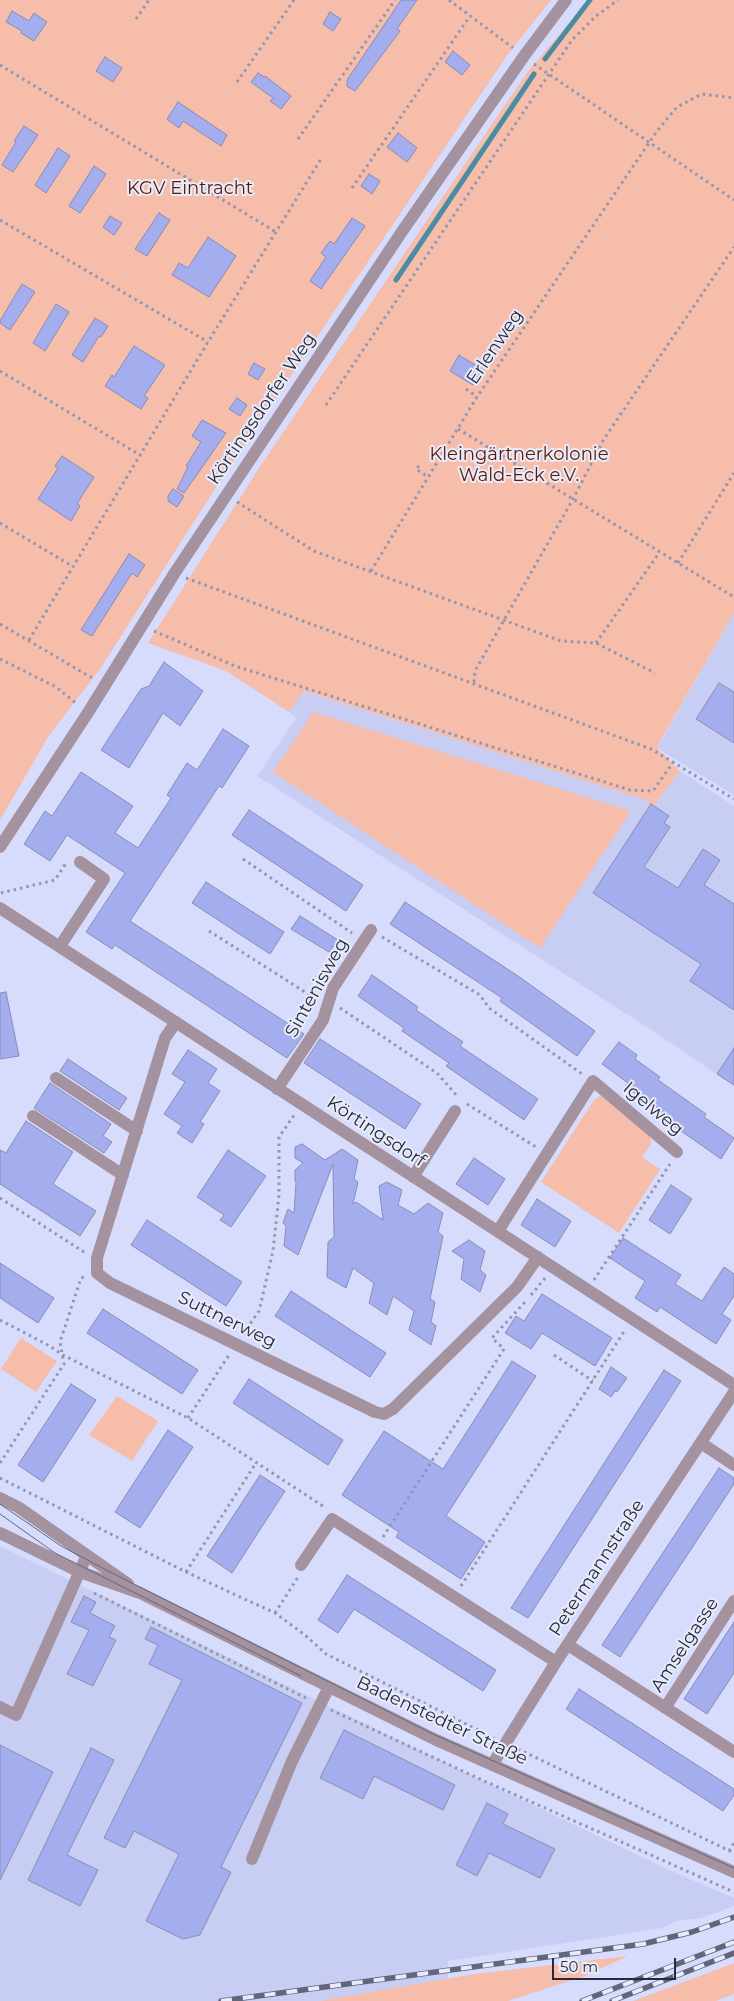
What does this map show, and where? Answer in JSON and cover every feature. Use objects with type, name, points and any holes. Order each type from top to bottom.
[{"type":"street","name":"Körtingsdorfer Weg","points":[[0,847],[174,574],[400,233],[524,56],[566,0]]},
{"type":"street","points":[[60,946],[104,879],[80,862]]},
{"type":"street","name":"Körtingsdorf","points":[[0,908],[734,1385]]},
{"type":"street","name":"Sintenisweg","points":[[277,1089],[323,1020],[333,988],[371,930]]},
{"type":"street","points":[[96,1273],[98,1258],[165,1038],[176,1022]]},
{"type":"street","points":[[56,1078],[137,1131]]},
{"type":"street","points":[[498,1231],[593,1081]]},
{"type":"street","name":"Igelweg","points":[[593,1081],[677,1152]]},
{"type":"street","points":[[414,1177],[458,1106]]},
{"type":"street","points":[[33,1116],[123,1175]]},
{"type":"street","name":"Suttnerweg","points":[[96,1273],[110,1283],[375,1412],[384,1414],[393,1409],[518,1287],[538,1257]]},
{"type":"street","name":"Petermannstraße","points":[[492,1765],[556,1662],[734,1392]]},
{"type":"street","points":[[701,1443],[734,1465]]},
{"type":"street","name":"Badenstedter Straße","points":[[0,1498],[18,1507],[140,1592],[329,1687],[492,1765],[734,1872]]},
{"type":"street","points":[[301,1565],[332,1519],[556,1662]]},
{"type":"street","name":"Badenstedter Straße","points":[[0,1533],[77,1578],[140,1592]]},
{"type":"street","points":[[0,1707],[16,1715],[87,1555]]},
{"type":"street","name":"Amselgasse","points":[[665,1708],[734,1601]]},
{"type":"street","points":[[568,1645],[734,1752]]},
{"type":"street","points":[[252,1859],[289,1770],[329,1687]]},
{"type":"path","points":[[136,19],[149,0]]},
{"type":"path","points":[[237,82],[294,0]]},
{"type":"path","points":[[298,139],[394,0]]},
{"type":"path","points":[[449,0],[549,74],[734,200]]},
{"type":"path","points":[[326,405],[572,40],[596,16],[618,0]]},
{"type":"path","points":[[352,188],[470,16]]},
{"type":"path","points":[[0,65],[276,232]]},
{"type":"path","name":"Erlenweg","points":[[371,571],[478,397],[649,143],[677,107],[702,94],[734,98]]},
{"type":"path","points":[[29,640],[72,566],[321,159]]},
{"type":"path","points":[[0,220],[208,342]]},
{"type":"path","points":[[474,682],[475,672],[604,439],[734,247]]},
{"type":"path","points":[[0,371],[140,455]]},
{"type":"path","points":[[466,389],[478,397]]},
{"type":"path","points":[[458,429],[734,597]]},
{"type":"path","points":[[419,466],[416,469],[428,477]]},
{"type":"path","points":[[678,564],[734,473]]},
{"type":"path","points":[[226,495],[314,551],[561,641],[596,643],[656,673]]},
{"type":"path","points":[[0,523],[72,566]]},
{"type":"path","points":[[596,643],[659,553]]},
{"type":"path","points":[[174,574],[474,682],[651,749],[674,761],[734,799]]},
{"type":"path","points":[[0,624],[104,684]]},
{"type":"path","points":[[141,625],[235,666],[630,790],[653,791],[674,761]]},
{"type":"path","points":[[0,659],[56,687],[88,711]]},
{"type":"path","points":[[0,893],[55,880],[71,855],[80,862]]},
{"type":"path","points":[[243,859],[364,941]]},
{"type":"path","points":[[371,930],[480,995],[489,1008],[593,1081]]},
{"type":"path","points":[[209,931],[328,1003],[437,1073],[458,1106],[547,1154]]},
{"type":"path","points":[[188,1418],[259,1310],[273,1251],[279,1195],[279,1137],[301,1105]]},
{"type":"path","name":"Igelweg","points":[[588,1289],[677,1152]]},
{"type":"path","points":[[0,1198],[87,1254]]},
{"type":"path","points":[[376,1547],[504,1350],[492,1338],[555,1268]]},
{"type":"path","points":[[0,1463],[64,1364],[60,1342],[83,1270]]},
{"type":"path","points":[[81,1278],[96,1273]]},
{"type":"path","points":[[454,1597],[633,1318]]},
{"type":"path","points":[[0,1320],[48,1344],[63,1355],[188,1418],[327,1509],[332,1519]]},
{"type":"path","points":[[554,1355],[593,1381]]},
{"type":"path","points":[[186,1572],[256,1463]]},
{"type":"path","points":[[0,1478],[186,1572],[275,1613],[305,1635],[326,1654],[505,1743],[734,1852]]},
{"type":"path","points":[[275,1613],[300,1573],[301,1565]]},
{"type":"path","points":[[77,1578],[320,1705],[482,1780],[734,1892]]},
{"type":"shaded area","points":[[734,613],[734,795],[657,748]]},
{"type":"shaded area","points":[[303,691],[644,799],[654,806],[680,771],[734,806],[734,1086],[656,1033],[257,776],[296,718],[289,712]]},
{"type":"shaded area","points":[[0,1546],[462,1771],[669,1870],[734,1898],[734,1906],[701,1918],[676,1921],[663,1928],[448,1961],[448,1979],[319,2001],[0,2001]]},
{"type":"green space","name":"KGV Eintracht","points":[[0,0],[551,0],[508,54],[218,484],[100,669],[48,737],[0,820]]},
{"type":"green space","name":"Kleingärtnerkolonie Wald-Eck e.V.","points":[[589,0],[734,0],[734,613],[659,743],[657,748],[680,771],[654,806],[643,799],[304,691],[289,712],[226,671],[148,643],[259,468],[528,71]]},
{"type":"green space","points":[[313,712],[631,811],[540,948],[273,772]]},
{"type":"green space","points":[[601,1095],[650,1135],[651,1144],[642,1157],[660,1169],[619,1233],[541,1182],[594,1100]]},
{"type":"green space","points":[[21,1338],[57,1361],[36,1392],[1,1369]]},
{"type":"green space","points":[[117,1396],[158,1421],[132,1461],[89,1435]]},
{"type":"green space","points":[[628,1956],[585,1976],[508,2001],[319,2001],[474,1974]]},
{"type":"green space","points":[[734,1963],[734,1994],[716,2001],[633,2001]]},
{"type":"building","points":[[401,0],[417,0],[397,29],[400,31],[355,91],[347,86],[347,80]]},
{"type":"building","points":[[12,11],[29,21],[34,13],[47,22],[34,41],[21,33],[22,31],[6,22]]},
{"type":"building","points":[[330,12],[341,19],[333,31],[323,24]]},
{"type":"building","points":[[453,51],[470,65],[462,75],[445,62]]},
{"type":"building","points":[[105,57],[122,68],[113,82],[96,71]]},
{"type":"building","points":[[258,73],[265,76],[291,96],[281,109],[270,101],[273,98],[251,82]]},
{"type":"building","points":[[178,102],[227,135],[221,146],[183,121],[179,128],[167,119]]},
{"type":"building","points":[[24,126],[38,135],[13,172],[2,165]]},
{"type":"building","points":[[398,133],[417,148],[407,162],[387,147]]},
{"type":"building","points":[[58,148],[70,156],[46,193],[35,185]]},
{"type":"building","points":[[94,166],[106,174],[80,213],[69,206]]},
{"type":"building","points":[[369,174],[380,181],[372,194],[361,186]]},
{"type":"building","points":[[159,213],[170,220],[147,256],[135,249]]},
{"type":"building","points":[[110,216],[122,223],[114,235],[103,227]]},
{"type":"building","points":[[352,218],[365,226],[321,289],[310,281],[326,257],[321,253],[330,241],[334,244]]},
{"type":"building","points":[[208,237],[236,256],[209,297],[172,275],[179,263],[188,268]]},
{"type":"building","points":[[22,284],[35,292],[10,330],[0,321]]},
{"type":"building","points":[[56,304],[69,312],[45,351],[33,343]]},
{"type":"building","points":[[95,318],[108,326],[101,337],[99,336],[83,362],[72,355]]},
{"type":"building","points":[[134,346],[165,365],[144,396],[148,398],[141,409],[105,386],[112,375],[114,377]]},
{"type":"building","points":[[459,355],[483,370],[473,385],[450,371]]},
{"type":"building","points":[[254,363],[265,369],[258,380],[248,374]]},
{"type":"building","points":[[237,398],[247,405],[240,416],[229,409]]},
{"type":"building","points":[[202,420],[226,433],[184,493],[177,489],[188,467],[186,466],[201,442],[192,436]]},
{"type":"building","points":[[62,456],[94,477],[77,504],[80,506],[71,521],[38,499],[58,468],[55,466]]},
{"type":"building","points":[[173,489],[184,496],[177,507],[168,501],[168,496]]},
{"type":"building","points":[[129,554],[145,565],[137,577],[132,573],[92,636],[81,630]]},
{"type":"building","points":[[164,662],[203,691],[180,726],[163,713],[129,768],[101,750],[141,689],[149,686]]},
{"type":"building","points":[[719,683],[734,692],[734,743],[696,719]]},
{"type":"building","points":[[223,729],[249,746],[222,788],[219,786],[130,921],[304,1034],[287,1058],[115,945],[112,949],[86,932],[125,873],[67,835],[50,861],[24,844],[45,811],[52,816],[81,772],[133,806],[115,833],[138,848],[171,798],[167,795],[187,763],[197,770]]},
{"type":"building","points":[[651,804],[669,816],[664,823],[670,827],[644,867],[678,888],[703,849],[720,860],[704,885],[734,904],[734,1010],[690,981],[701,964],[593,893]]},
{"type":"building","points":[[249,810],[363,885],[346,911],[232,835]]},
{"type":"building","points":[[206,882],[284,932],[270,954],[192,903]]},
{"type":"building","points":[[405,902],[518,976],[595,1031],[577,1056],[500,1001],[502,998],[390,924]]},
{"type":"building","points":[[300,916],[338,940],[329,952],[291,929]]},
{"type":"building","points":[[372,975],[418,1007],[416,1010],[463,1042],[460,1046],[538,1099],[524,1120],[446,1066],[449,1063],[402,1031],[404,1028],[358,996]]},
{"type":"building","points":[[6,992],[19,1056],[0,1059],[0,993]]},
{"type":"building","points":[[320,1039],[421,1104],[405,1129],[304,1063]]},
{"type":"building","points":[[619,1042],[637,1055],[635,1059],[660,1077],[658,1080],[706,1114],[704,1117],[734,1138],[721,1159],[647,1107],[649,1104],[625,1086],[628,1083],[602,1064]]},
{"type":"building","points":[[734,1048],[734,1085],[717,1074]]},
{"type":"building","points":[[188,1050],[217,1069],[208,1083],[220,1091],[200,1122],[204,1124],[192,1143],[177,1133],[182,1126],[164,1114],[185,1082],[172,1074]]},
{"type":"building","points":[[68,1059],[127,1098],[119,1110],[60,1071]]},
{"type":"building","points":[[50,1083],[111,1124],[103,1136],[112,1142],[104,1153],[34,1108]]},
{"type":"building","points":[[26,1121],[73,1152],[53,1184],[96,1211],[80,1236],[0,1184],[0,1150],[6,1153]]},
{"type":"building","points":[[302,1144],[325,1160],[342,1149],[358,1160],[354,1179],[358,1182],[353,1204],[356,1202],[383,1220],[379,1186],[387,1182],[402,1190],[398,1205],[414,1214],[428,1203],[443,1213],[438,1232],[443,1236],[430,1299],[435,1302],[431,1322],[436,1326],[431,1345],[409,1330],[414,1311],[393,1296],[387,1315],[369,1303],[374,1283],[353,1268],[346,1288],[327,1277],[328,1242],[334,1237],[333,1164],[298,1255],[284,1246],[286,1226],[283,1223],[288,1209],[294,1213],[295,1170],[303,1163],[295,1158],[295,1147]]},
{"type":"building","points":[[228,1150],[266,1176],[231,1227],[220,1220],[224,1215],[197,1197]]},
{"type":"building","points":[[474,1158],[505,1179],[488,1205],[456,1184]]},
{"type":"building","points":[[671,1185],[692,1199],[670,1234],[649,1220]]},
{"type":"building","points":[[537,1199],[571,1221],[555,1247],[521,1225]]},
{"type":"building","points":[[147,1220],[242,1282],[226,1306],[131,1245]]},
{"type":"building","points":[[623,1238],[681,1275],[675,1284],[702,1301],[724,1267],[734,1274],[734,1296],[722,1314],[731,1320],[716,1344],[660,1307],[657,1312],[635,1298],[645,1281],[610,1258]]},
{"type":"building","points":[[469,1240],[485,1251],[480,1270],[486,1275],[480,1292],[461,1279],[464,1259],[452,1251]]},
{"type":"building","points":[[0,1263],[54,1298],[38,1323],[0,1298]]},
{"type":"building","points":[[291,1291],[386,1353],[370,1377],[275,1316]]},
{"type":"building","points":[[542,1294],[612,1338],[595,1366],[542,1333],[531,1349],[505,1333],[516,1316],[524,1321]]},
{"type":"building","points":[[103,1309],[198,1370],[182,1394],[87,1333]]},
{"type":"building","points":[[512,1361],[536,1376],[446,1516],[485,1542],[461,1579],[396,1537],[399,1532],[342,1495],[384,1431],[443,1469]]},
{"type":"building","points":[[611,1367],[627,1378],[611,1397],[599,1389]]},
{"type":"building","points":[[664,1370],[681,1381],[528,1618],[511,1608]]},
{"type":"building","points":[[249,1379],[343,1440],[328,1465],[233,1403]]},
{"type":"building","points":[[71,1384],[96,1400],[43,1482],[18,1465]]},
{"type":"building","points":[[168,1430],[193,1447],[140,1528],[115,1512]]},
{"type":"building","points":[[719,1468],[734,1478],[734,1484],[620,1657],[602,1645]]},
{"type":"building","points":[[260,1475],[285,1491],[232,1573],[207,1556]]},
{"type":"building","points":[[347,1575],[496,1670],[483,1691],[354,1609],[338,1633],[318,1620]]},
{"type":"building","points":[[84,1596],[96,1602],[90,1613],[115,1626],[109,1637],[116,1640],[93,1686],[67,1674],[89,1630],[71,1622]]},
{"type":"building","points":[[734,1622],[734,1673],[707,1714],[684,1699]]},
{"type":"building","points":[[151,1627],[302,1703],[221,1867],[231,1872],[200,1935],[183,1939],[146,1921],[179,1854],[134,1831],[125,1848],[104,1838],[182,1680],[149,1664],[158,1645],[145,1639]]},
{"type":"building","points":[[579,1689],[734,1789],[734,1795],[723,1811],[566,1709]]},
{"type":"building","points":[[344,1730],[455,1785],[443,1810],[374,1776],[363,1799],[320,1778]]},
{"type":"building","points":[[0,1745],[53,1772],[0,1880]]},
{"type":"building","points":[[91,1748],[114,1760],[67,1855],[98,1870],[80,1906],[28,1880]]},
{"type":"building","points":[[487,1803],[508,1814],[503,1824],[555,1849],[540,1878],[489,1853],[477,1876],[456,1865]]},
{"type":"waterway","points":[[545,59],[590,0]]},
{"type":"waterway","points":[[396,280],[534,74]]},
{"type":"tram line","points":[[0,1504],[61,1546],[435,1735],[734,1868]]},
{"type":"tram line","points":[[0,1514],[55,1553],[301,1676]]},
{"type":"railway","points":[[221,2001],[643,1944],[692,1932],[734,1917]]},
{"type":"railway","points":[[582,2001],[734,1942]]},
{"type":"railway","points":[[612,2001],[734,1953]]}]
